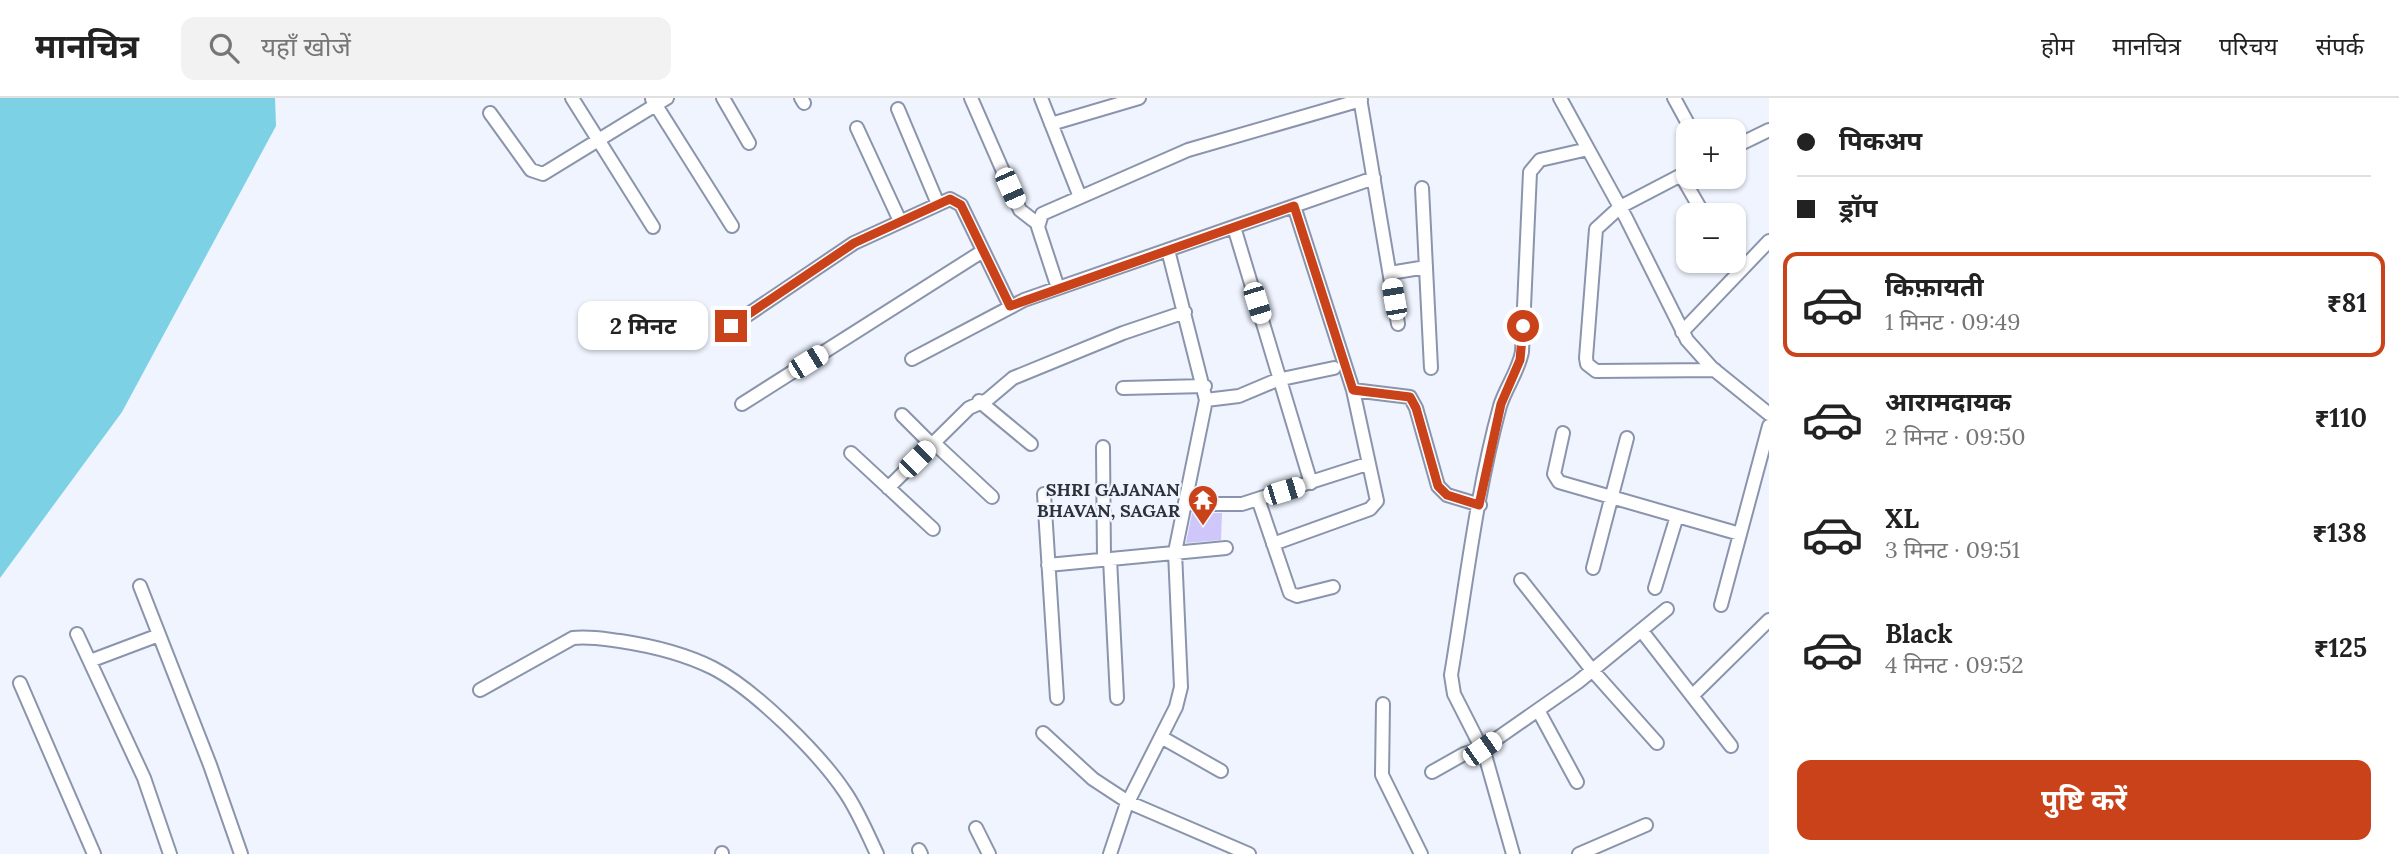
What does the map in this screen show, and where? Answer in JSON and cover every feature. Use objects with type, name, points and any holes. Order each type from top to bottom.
[{"type":"street","points":[[572,98],[597,142],[653,226]]},
{"type":"street","points":[[723,98],[748,143]]},
{"type":"street","points":[[971,98],[1020,210],[1038,224],[1058,289]]},
{"type":"street","points":[[1041,98],[1080,197]]},
{"type":"street","points":[[1051,124],[1139,98]]},
{"type":"street","points":[[1560,98],[1620,207],[1682,332],[1695,351],[1714,370],[1769,414]]},
{"type":"street","points":[[1674,98],[1685,119]]},
{"type":"street","points":[[1038,224],[1042,214],[1188,150],[1361,99],[1398,324]]},
{"type":"street","points":[[490,113],[537,174],[550,171],[658,100],[732,226]]},
{"type":"street","points":[[898,109],[938,204]]},
{"type":"street","points":[[856,128],[900,220]]},
{"type":"street","points":[[1746,141],[1769,130]]},
{"type":"street","points":[[1513,854],[1482,749],[1454,694],[1451,676],[1479,505],[1501,404],[1522,352],[1530,172],[1540,160],[1588,149]]},
{"type":"street","points":[[912,359],[1010,306],[1374,178]]},
{"type":"street","points":[[1676,178],[1620,207],[1600,224],[1593,236],[1587,364],[1596,371],[1714,370]]},
{"type":"street","points":[[1422,188],[1431,368]]},
{"type":"street","points":[[731,326],[854,243],[950,199],[958,201],[1010,306]]},
{"type":"street","points":[[1273,544],[1373,507],[1377,501],[1353,390],[1342,371],[1294,206]]},
{"type":"street","points":[[1234,227],[1311,483]]},
{"type":"street","points":[[1682,332],[1769,241]]},
{"type":"street","points":[[1110,854],[1128,802],[1176,707],[1181,687],[1175,552],[1206,407],[1205,386],[1168,250]]},
{"type":"street","points":[[742,404],[983,251]]},
{"type":"street","points":[[1390,273],[1426,267]]},
{"type":"street","points":[[888,488],[979,401],[990,399],[1013,378],[1123,333],[1185,312]]},
{"type":"street","points":[[1206,407],[1239,396],[1342,371]]},
{"type":"street","points":[[1122,388],[1205,386]]},
{"type":"street","points":[[1353,390],[1410,397],[1416,408],[1438,486],[1447,495],[1479,505]]},
{"type":"street","points":[[979,401],[1031,444]]},
{"type":"street","points":[[902,415],[992,496]]},
{"type":"street","points":[[1720,605],[1769,426]]},
{"type":"street","points":[[1563,433],[1554,474],[1556,479],[1564,484],[1740,534]]},
{"type":"street","points":[[1592,568],[1628,438]]},
{"type":"street","points":[[1103,447],[1107,559],[1117,698]]},
{"type":"street","points":[[851,453],[933,529]]},
{"type":"street","points":[[1185,503],[1234,505],[1367,464]]},
{"type":"street","points":[[1044,494],[1057,698]]},
{"type":"street","points":[[1258,499],[1293,595],[1333,587]]},
{"type":"street","points":[[1656,588],[1678,516]]},
{"type":"street","points":[[1048,565],[1226,548]]},
{"type":"street","points":[[1521,579],[1592,670],[1657,743]]},
{"type":"street","points":[[140,586],[210,765],[241,854]]},
{"type":"street","points":[[1432,772],[1464,754],[1482,749],[1592,670],[1667,609]]},
{"type":"street","points":[[1692,696],[1769,620]]},
{"type":"street","points":[[1642,630],[1731,746]]},
{"type":"street","points":[[77,634],[144,778],[170,854]]},
{"type":"street","points":[[90,661],[159,635]]},
{"type":"street","points":[[480,690],[573,638],[584,636],[653,646],[688,657],[715,669],[774,714],[820,760],[846,793],[877,854]]},
{"type":"street","points":[[20,683],[94,854]]},
{"type":"street","points":[[1382,704],[1382,775],[1421,854]]},
{"type":"street","points":[[1538,710],[1577,782]]},
{"type":"street","points":[[1043,733],[1093,779],[1128,802],[1249,854]]},
{"type":"street","points":[[1161,737],[1221,771]]},
{"type":"street","points":[[1579,854],[1646,825]]},
{"type":"street","points":[[976,828],[989,854]]},
{"type":"water","points":[[0,98],[275,98],[276,126],[122,412],[0,578]]},
{"type":"building","name":"SHRI GAJANAN BHAVAN, SAGAR","points":[[1192,513],[1222,513],[1221,540],[1186,543]]},
{"type":"place","name":"SHRI GAJANAN BHAVAN, SAGAR","points":[[1203,527]]},
{"type":"route","points":[[731,326],[865,236],[950,199],[955,199],[961,205],[1010,306],[1294,206],[1353,390],[1399,393],[1410,397],[1414,401],[1438,486],[1447,495],[1479,505],[1501,404],[1517,370],[1522,352],[1523,326]]}]
